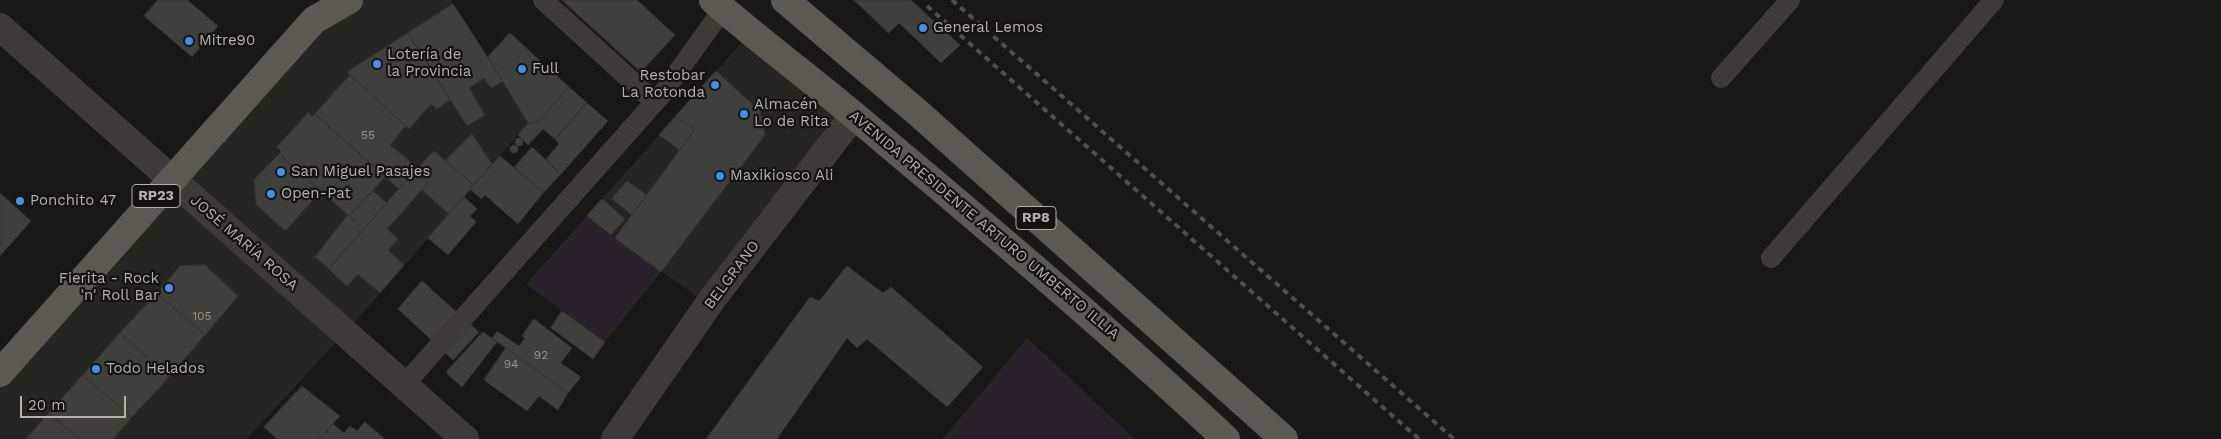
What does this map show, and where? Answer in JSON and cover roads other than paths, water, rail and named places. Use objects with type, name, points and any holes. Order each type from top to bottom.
[{"type":"main road","name":"RP23","points":[[0,374],[318,10],[349,0]]},
{"type":"main road","name":"RP8","points":[[785,0],[918,112],[1284,439]]},
{"type":"main road","name":"AVENIDA PRESIDENTE ARTURO UMBERTO ILLIA","points":[[718,4],[854,115],[1130,350],[1226,439]]},
{"type":"street","name":"JOSÉ MARÍA ROSA","points":[[0,27],[465,439]]},
{"type":"street","name":"BELGRANO","points":[[615,439],[713,298],[854,115]]},
{"type":"lane","points":[[543,0],[655,102]]},
{"type":"lane","points":[[1722,78],[1790,0]]},
{"type":"lane","points":[[1771,258],[1994,0]]},
{"type":"lane","points":[[404,385],[655,102],[718,4]]},
{"type":"railway","points":[[952,0],[1454,439]]},
{"type":"railway","points":[[927,6],[1419,439]]},
{"type":"place","name":"General Lemos","points":[[923,28]]},
{"type":"place","name":"Mitre90","points":[[189,41]]},
{"type":"place","name":"Lotería de la Provincia","points":[[377,64]]},
{"type":"place","name":"Full","points":[[522,69]]},
{"type":"place","name":"Restobar La Rotonda","points":[[715,85]]},
{"type":"place","name":"Almacén Lo de Rita","points":[[744,114]]},
{"type":"place","name":"San Miguel Pasajes","points":[[281,172]]},
{"type":"place","name":"Maxikiosco Ali","points":[[720,176]]},
{"type":"place","name":"Open-Pat","points":[[271,194]]},
{"type":"place","name":"Ponchito 47","points":[[20,201]]},
{"type":"place","name":"Fierita - Rock 'n' Roll Bar","points":[[169,288]]},
{"type":"place","name":"Todo Helados","points":[[96,369]]}]
